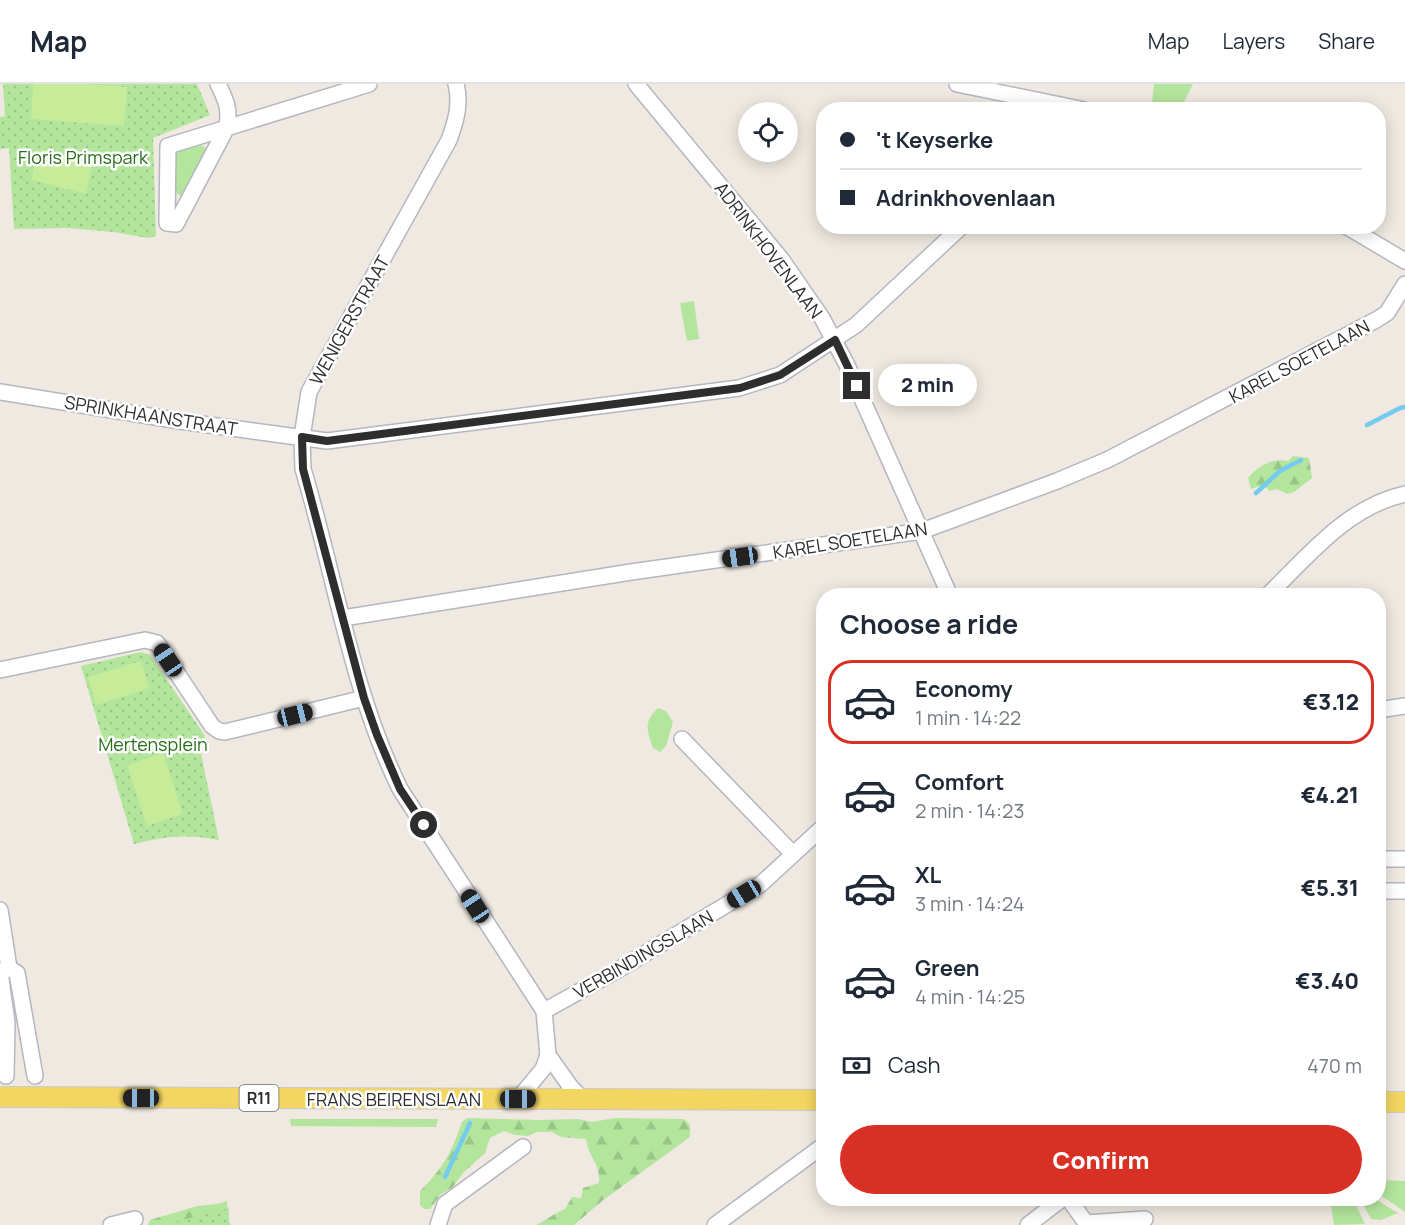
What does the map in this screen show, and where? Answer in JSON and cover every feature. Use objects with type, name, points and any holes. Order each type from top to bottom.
[{"type":"main road","name":"FRANS BEIRENSLAAN","points":[[0,1097],[816,1100]]},
{"type":"main road","points":[[1386,1102],[1405,1101]]},
{"type":"street","points":[[218,84],[227,104],[229,116],[226,129],[176,224],[167,223],[168,146],[226,129],[369,84]]},
{"type":"street","name":"WENIGERSTRAAT","points":[[456,84],[457,119],[449,140],[309,392],[302,437],[303,469],[364,698],[387,762],[400,789],[544,1011],[548,1055]]},
{"type":"street","name":"ADRINKHOVENLAAN","points":[[636,84],[782,260],[835,340],[947,588]]},
{"type":"street","points":[[957,84],[1011,102]]},
{"type":"street","name":"SPRINKHAANSTRAAT","points":[[0,392],[180,421],[327,441],[740,388],[780,375],[856,325],[953,234]]},
{"type":"street","points":[[1359,234],[1405,261]]},
{"type":"street","name":"KAREL SOETELAAN","points":[[343,618],[631,572],[922,531],[1057,481],[1152,438],[1376,320],[1387,313],[1405,284]]},
{"type":"street","points":[[1275,588],[1332,533],[1360,511],[1389,498],[1405,494]]},
{"type":"street","points":[[0,670],[145,640],[157,644],[212,726],[225,732],[364,698]]},
{"type":"street","points":[[1386,709],[1405,706]]},
{"type":"street","points":[[682,739],[793,854]]},
{"type":"street","name":"VERBINDINGSLAAN","points":[[544,1011],[616,971],[761,884],[816,833]]},
{"type":"street","points":[[1386,859],[1405,859]]},
{"type":"street","points":[[1386,891],[1405,891]]},
{"type":"street","points":[[0,910],[9,968],[17,973],[35,1076]]},
{"type":"street","points":[[6,1076],[7,1022],[0,972],[9,968]]},
{"type":"street","points":[[518,1099],[543,1068],[548,1055]]},
{"type":"street","points":[[548,1055],[582,1100]]},
{"type":"street","points":[[438,1225],[445,1204],[522,1147]]},
{"type":"street","points":[[715,1225],[816,1151]]},
{"type":"street","points":[[1028,1225],[1052,1206]]},
{"type":"street","points":[[1074,1206],[1086,1223],[1145,1219]]},
{"type":"street","points":[[111,1225],[135,1219]]},
{"type":"green space","name":"Floris Primspark","points":[[3,84],[197,84],[210,115],[153,138],[156,236],[148,238],[67,228],[14,229],[9,148],[0,149],[0,117],[5,116]]},
{"type":"green space","points":[[33,84],[127,87],[124,126],[31,119]]},
{"type":"green space","points":[[1154,84],[1193,84],[1184,102],[1152,102]]},
{"type":"green space","points":[[202,145],[207,150],[186,193],[180,196],[176,192],[175,156],[177,152]]},
{"type":"green space","points":[[39,149],[93,162],[86,194],[31,180]]},
{"type":"green space","points":[[694,301],[699,339],[687,341],[680,303]]},
{"type":"green space","points":[[1293,456],[1309,458],[1312,478],[1288,494],[1276,489],[1270,491],[1263,485],[1251,489],[1248,478],[1257,469],[1271,462],[1288,461]]},
{"type":"green space","name":"Mertensplein","points":[[141,652],[150,655],[205,736],[200,749],[219,840],[176,837],[134,844],[81,666]]},
{"type":"green space","points":[[141,661],[149,688],[96,705],[88,677]]},
{"type":"green space","points":[[658,708],[666,711],[673,722],[666,746],[660,752],[653,748],[648,727],[650,718]]},
{"type":"green space","points":[[163,753],[183,814],[147,826],[127,765]]},
{"type":"green space","points":[[467,1118],[578,1119],[592,1122],[615,1118],[684,1119],[690,1125],[690,1137],[602,1201],[574,1225],[536,1225],[565,1209],[572,1197],[581,1198],[583,1188],[599,1183],[597,1166],[586,1139],[561,1137],[552,1132],[537,1132],[528,1136],[504,1131],[490,1138],[485,1153],[463,1173],[453,1187],[441,1194],[430,1209],[424,1209],[420,1205],[420,1191],[446,1160],[462,1122]]},
{"type":"green space","points":[[290,1119],[438,1119],[436,1127],[291,1126]]},
{"type":"green space","points":[[1386,1180],[1405,1181],[1405,1212],[1386,1199]]},
{"type":"green space","points":[[227,1201],[229,1225],[148,1225],[150,1220],[197,1206]]},
{"type":"green space","points":[[1331,1206],[1356,1206],[1365,1224],[1334,1225]]},
{"type":"green space","points":[[1364,1206],[1386,1206],[1398,1213],[1381,1220],[1371,1219]]},
{"type":"green space","points":[[229,1208],[231,1225],[163,1225]]},
{"type":"waterway","points":[[1367,425],[1405,407]]},
{"type":"waterway","points":[[1256,493],[1280,471],[1301,460]]},
{"type":"waterway","points":[[445,1177],[470,1123]]},
{"type":"route","points":[[424,825],[400,789],[387,762],[364,698],[303,469],[302,437],[327,441],[740,388],[780,375],[835,340],[857,386]]}]
